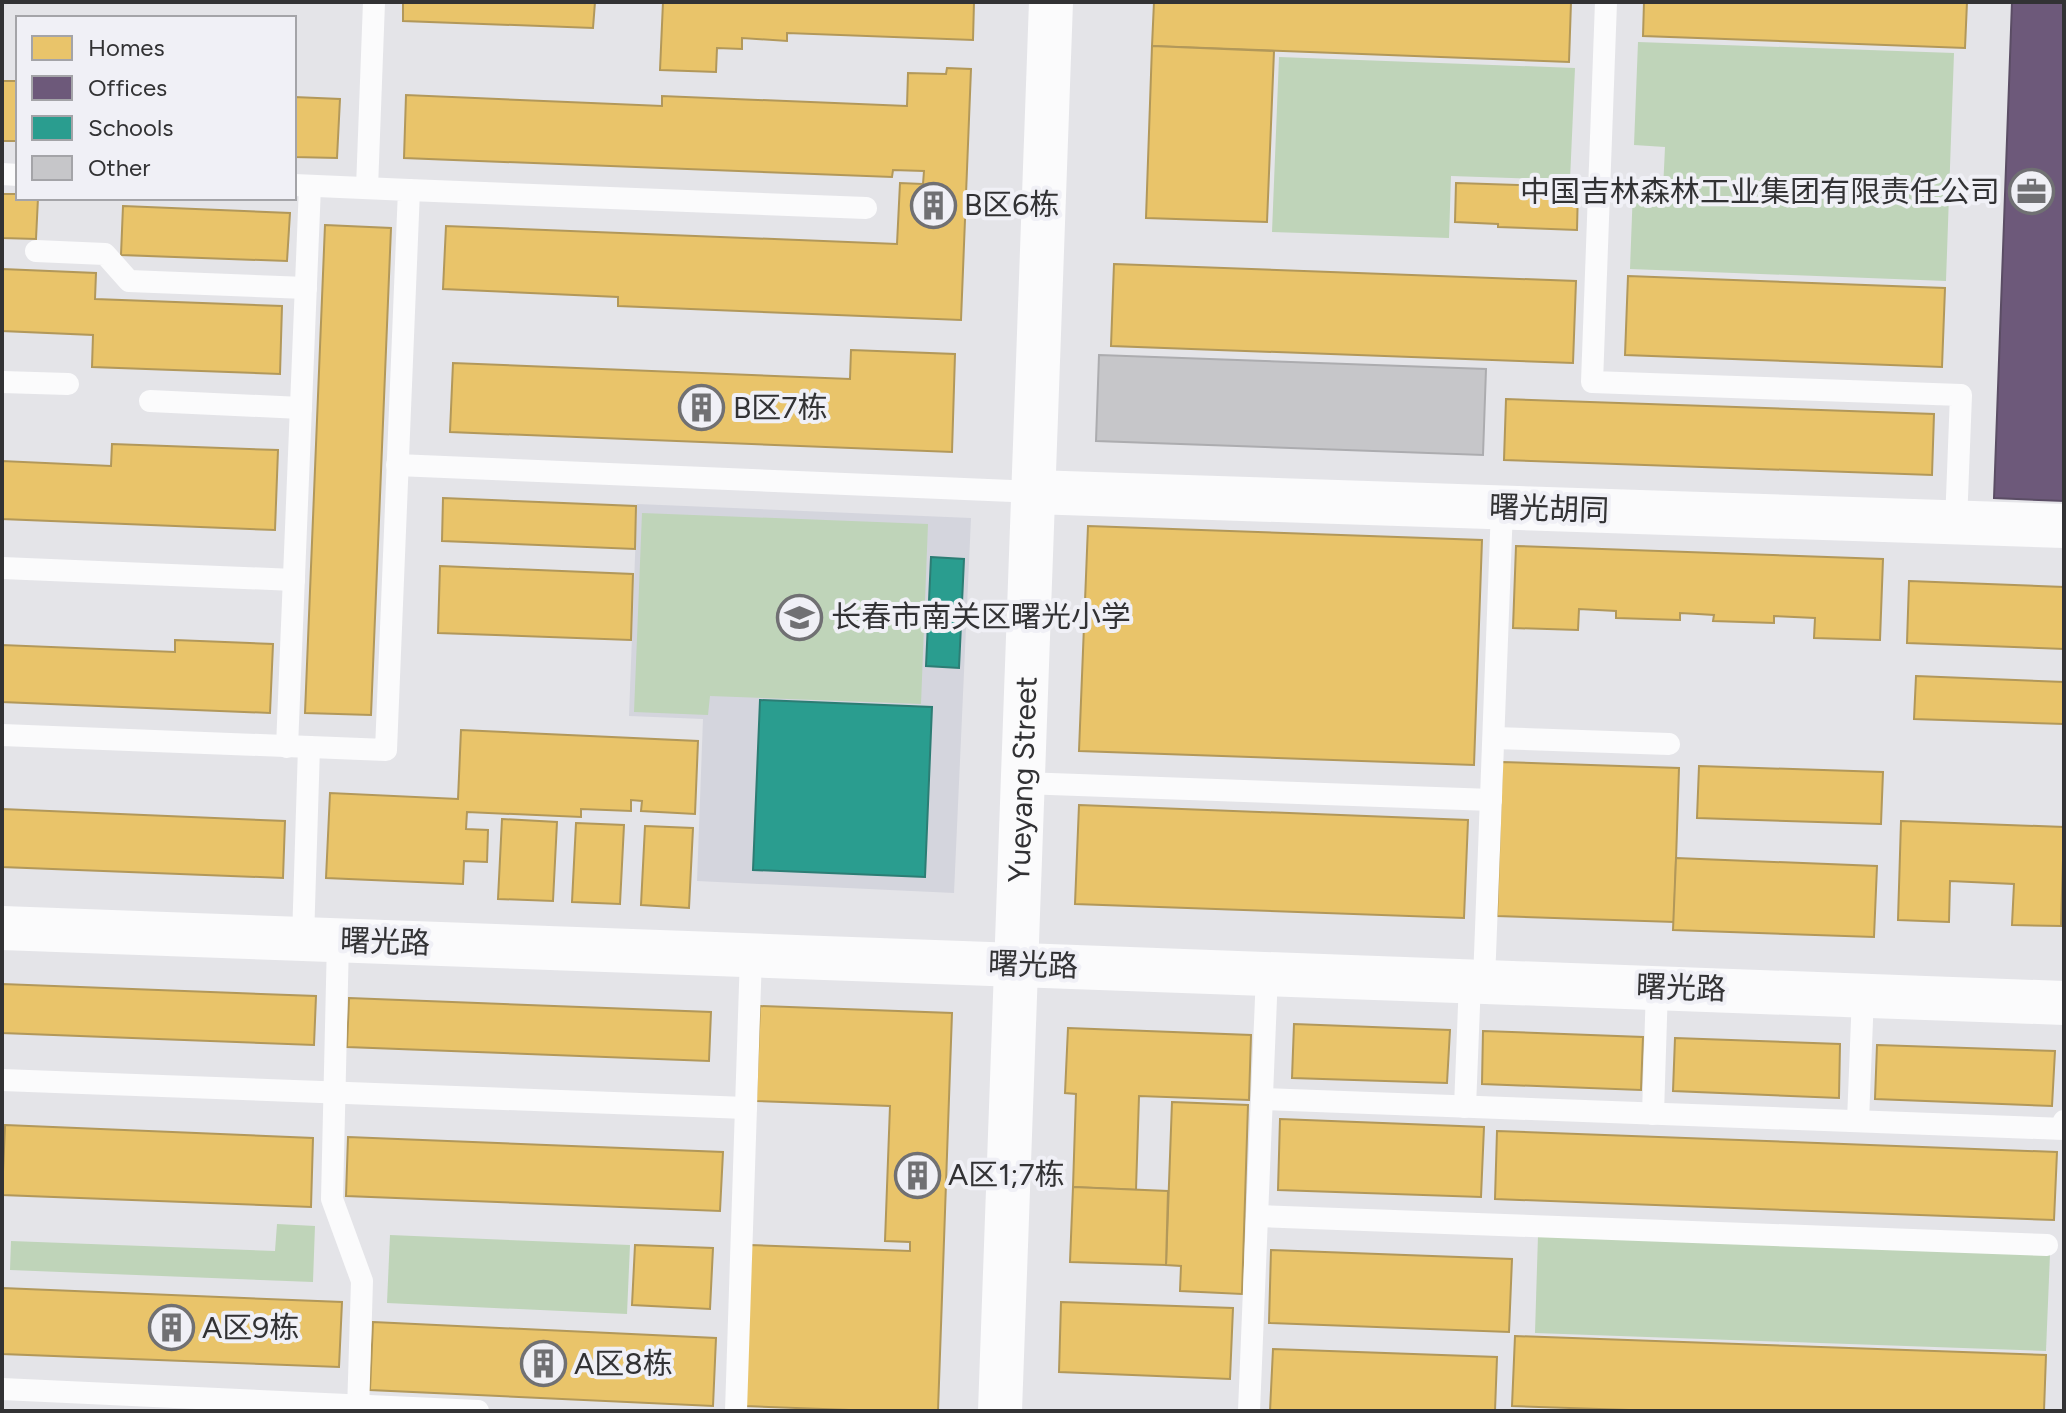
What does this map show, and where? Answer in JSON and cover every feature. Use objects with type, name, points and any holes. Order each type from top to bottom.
[{"type":"street","name":"Yueyang Street","points":[[1000,1411],[1051,2]]},
{"type":"street","name":"曙光胡同","points":[[1033,492],[2064,526]]},
{"type":"street","name":"曙光路","points":[[2,928],[2064,1003]]},
{"type":"lane","points":[[367,188],[374,2]]},
{"type":"lane","points":[[1606,2],[1592,382],[1961,395],[1956,523]]},
{"type":"lane","points":[[358,1408],[362,1281],[332,1199],[334,1093],[298,747],[294,580],[306,288],[302,186],[866,208]]},
{"type":"lane","points":[[2,735],[386,750],[409,190]]},
{"type":"lane","points":[[36,251],[105,254],[129,281],[306,288]]},
{"type":"lane","points":[[2,382],[68,384]]},
{"type":"lane","points":[[150,401],[301,408]]},
{"type":"lane","points":[[397,465],[1033,492]]},
{"type":"lane","points":[[1465,1107],[1491,800],[1502,508]]},
{"type":"lane","points":[[2,568],[294,580]]},
{"type":"lane","points":[[1494,738],[1669,744]]},
{"type":"lane","points":[[1023,783],[1491,800]]},
{"type":"lane","points":[[736,1411],[751,955]]},
{"type":"lane","points":[[1249,1411],[1267,974]]},
{"type":"lane","points":[[1653,1114],[1657,987]]},
{"type":"lane","points":[[1858,1121],[1863,995]]},
{"type":"lane","points":[[2,1080],[746,1108]]},
{"type":"lane","points":[[1262,1099],[2064,1129],[2064,1121]]},
{"type":"lane","points":[[1257,1216],[2047,1245]]},
{"type":"lane","points":[[2,1389],[358,1408],[478,1411]]},
{"type":"shaded area","name":"长春市南关区曙光小学","points":[[637,504],[971,518],[954,893],[697,881],[703,719],[629,716]]},
{"type":"green space","points":[[1638,42],[1954,53],[1946,281],[1630,269],[1633,189],[1663,190],[1665,147],[1634,145]]},
{"type":"green space","points":[[1279,57],[1575,68],[1570,180],[1451,176],[1449,238],[1272,232]]},
{"type":"green space","points":[[642,513],[928,524],[921,704],[710,696],[708,715],[634,712]]},
{"type":"green space","points":[[277,1224],[315,1226],[313,1282],[10,1270],[11,1241],[275,1251]]},
{"type":"green space","points":[[390,1235],[630,1245],[627,1314],[387,1303]]},
{"type":"green space","points":[[1538,1235],[2050,1254],[2046,1351],[1535,1333]]},
{"type":"building: Homes","points":[[403,2],[595,2],[593,28],[403,21]]},
{"type":"building: Homes","points":[[663,2],[974,2],[973,40],[787,33],[787,41],[742,38],[742,49],[717,48],[716,72],[660,70]]},
{"type":"building: Homes","points":[[1154,2],[1571,2],[1569,62],[1152,46]]},
{"type":"building: Homes","points":[[1644,2],[1967,2],[1965,48],[1643,36]]},
{"type":"building: Homes","points":[[1152,46],[1274,51],[1267,222],[1146,218]]},
{"type":"building: Homes","name":"B区6栋","points":[[947,68],[971,69],[961,320],[618,306],[618,297],[443,289],[446,226],[897,244],[900,183],[923,184],[924,171],[893,170],[892,177],[404,158],[406,95],[662,106],[662,96],[907,106],[908,73],[946,74]]},
{"type":"building: Homes","points":[[2,81],[16,81],[16,141],[2,141]]},
{"type":"building: Homes","points":[[296,97],[340,99],[337,158],[296,157]]},
{"type":"building: Homes","points":[[1456,183],[1578,187],[1577,230],[1455,222]]},
{"type":"building: Homes","points":[[2,194],[16,194],[16,200],[38,200],[36,239],[2,238]]},
{"type":"building: Homes","points":[[123,206],[290,213],[287,261],[121,255]]},
{"type":"building: Homes","points":[[325,225],[391,228],[371,715],[305,713]]},
{"type":"building: Homes","points":[[1114,264],[1576,281],[1573,363],[1111,346]]},
{"type":"building: Homes","points":[[2,269],[96,273],[95,299],[282,306],[280,374],[92,367],[93,335],[2,331]]},
{"type":"building: Homes","points":[[1628,276],[1945,288],[1942,367],[1625,355]]},
{"type":"building: Homes","name":"B区7栋","points":[[851,350],[955,354],[952,452],[450,432],[453,363],[850,379]]},
{"type":"building: Homes","points":[[1506,399],[1934,414],[1932,475],[1504,460]]},
{"type":"building: Homes","points":[[112,444],[278,450],[275,530],[2,519],[2,461],[111,466]]},
{"type":"building: Homes","points":[[443,498],[636,506],[635,549],[442,541]]},
{"type":"building: Homes","points":[[1088,526],[1482,540],[1474,765],[1079,751]]},
{"type":"building: Homes","points":[[1516,546],[1883,559],[1880,640],[1814,638],[1815,618],[1774,616],[1774,623],[1713,621],[1714,615],[1680,613],[1680,620],[1616,618],[1616,611],[1579,609],[1578,630],[1513,628]]},
{"type":"building: Homes","points":[[440,566],[633,574],[631,640],[438,633]]},
{"type":"building: Homes","points":[[1909,581],[2064,587],[2064,649],[1907,643]]},
{"type":"building: Homes","points":[[175,640],[273,644],[270,713],[2,702],[2,645],[175,652]]},
{"type":"building: Homes","points":[[1916,676],[2064,682],[2064,724],[1914,719]]},
{"type":"building: Homes","points":[[461,730],[698,741],[695,814],[641,811],[642,801],[631,800],[631,811],[581,809],[581,817],[467,812],[466,829],[488,830],[487,862],[464,861],[463,884],[326,878],[330,793],[458,799]]},
{"type":"building: Homes","points":[[1502,762],[1679,768],[1674,922],[1497,916]]},
{"type":"building: Homes","points":[[1699,766],[1883,772],[1881,824],[1697,818]]},
{"type":"building: Homes","points":[[1079,805],[1468,820],[1464,918],[1075,904]]},
{"type":"building: Homes","points":[[2,809],[285,821],[283,878],[2,867]]},
{"type":"building: Homes","points":[[502,819],[557,822],[553,901],[498,899]]},
{"type":"building: Homes","points":[[1901,821],[2064,827],[2061,926],[2012,925],[2014,884],[1950,881],[1949,922],[1898,920]]},
{"type":"building: Homes","points":[[576,823],[624,825],[620,904],[572,902]]},
{"type":"building: Homes","points":[[645,826],[693,828],[689,908],[641,905]]},
{"type":"building: Homes","points":[[1676,858],[1877,866],[1874,937],[1673,930]]},
{"type":"building: Homes","points":[[2,984],[316,996],[314,1045],[2,1033]]},
{"type":"building: Homes","points":[[349,998],[711,1012],[709,1061],[347,1047]]},
{"type":"building: Homes","name":"A区1;7栋","points":[[760,1006],[952,1013],[938,1411],[745,1406],[751,1245],[910,1251],[910,1242],[885,1241],[890,1106],[756,1101]]},
{"type":"building: Homes","points":[[1294,1024],[1450,1030],[1447,1083],[1292,1078]]},
{"type":"building: Homes","points":[[1068,1028],[1251,1035],[1249,1100],[1139,1096],[1136,1190],[1073,1187],[1076,1094],[1065,1093]]},
{"type":"building: Homes","points":[[1483,1031],[1643,1037],[1641,1090],[1482,1084]]},
{"type":"building: Homes","points":[[1675,1038],[1840,1044],[1839,1098],[1673,1091]]},
{"type":"building: Homes","points":[[1877,1045],[2055,1051],[2052,1106],[1875,1099]]},
{"type":"building: Homes","points":[[1172,1102],[1248,1105],[1242,1294],[1180,1291],[1181,1266],[1166,1265]]},
{"type":"building: Homes","points":[[1280,1119],[1484,1127],[1481,1197],[1278,1190]]},
{"type":"building: Homes","points":[[5,1125],[313,1138],[311,1207],[2,1195]]},
{"type":"building: Homes","points":[[1497,1131],[2057,1152],[2054,1220],[1495,1199]]},
{"type":"building: Homes","points":[[348,1137],[723,1152],[720,1211],[346,1196]]},
{"type":"building: Homes","points":[[1073,1187],[1168,1191],[1166,1265],[1070,1262]]},
{"type":"building: Homes","points":[[635,1245],[713,1248],[710,1309],[632,1305]]},
{"type":"building: Homes","points":[[1271,1250],[1512,1259],[1509,1332],[1269,1323]]},
{"type":"building: Homes","name":"A区9栋","points":[[2,1288],[342,1302],[339,1367],[2,1354]]},
{"type":"building: Homes","points":[[1061,1302],[1233,1308],[1230,1379],[1059,1372]]},
{"type":"building: Homes","name":"A区8栋","points":[[373,1322],[716,1338],[713,1406],[370,1390]]},
{"type":"building: Homes","points":[[1515,1336],[2046,1355],[2044,1411],[1659,1411],[1512,1406]]},
{"type":"building: Homes","points":[[1273,1349],[1497,1357],[1495,1411],[1270,1411]]},
{"type":"building: Offices","name":"中国吉林森林工业集团有限责任公司","points":[[2012,2],[2064,2],[2064,501],[1994,498]]},
{"type":"building: Schools","points":[[931,557],[964,559],[959,668],[926,666]]},
{"type":"building: Schools","points":[[760,700],[932,707],[925,877],[753,870]]},
{"type":"building: Other","points":[[1099,355],[1486,369],[1483,455],[1096,441]]},
{"type":"place","name":"中国吉林森林工业集团有限责任公司","points":[[2031,192]]},
{"type":"place","name":"B区6栋","points":[[933,205]]},
{"type":"place","name":"B区7栋","points":[[702,408]]},
{"type":"place","name":"长春市南关区曙光小学","points":[[800,617]]},
{"type":"place","name":"A区1;7栋","points":[[917,1175]]},
{"type":"place","name":"A区9栋","points":[[171,1328]]},
{"type":"place","name":"A区8栋","points":[[543,1364]]}]
